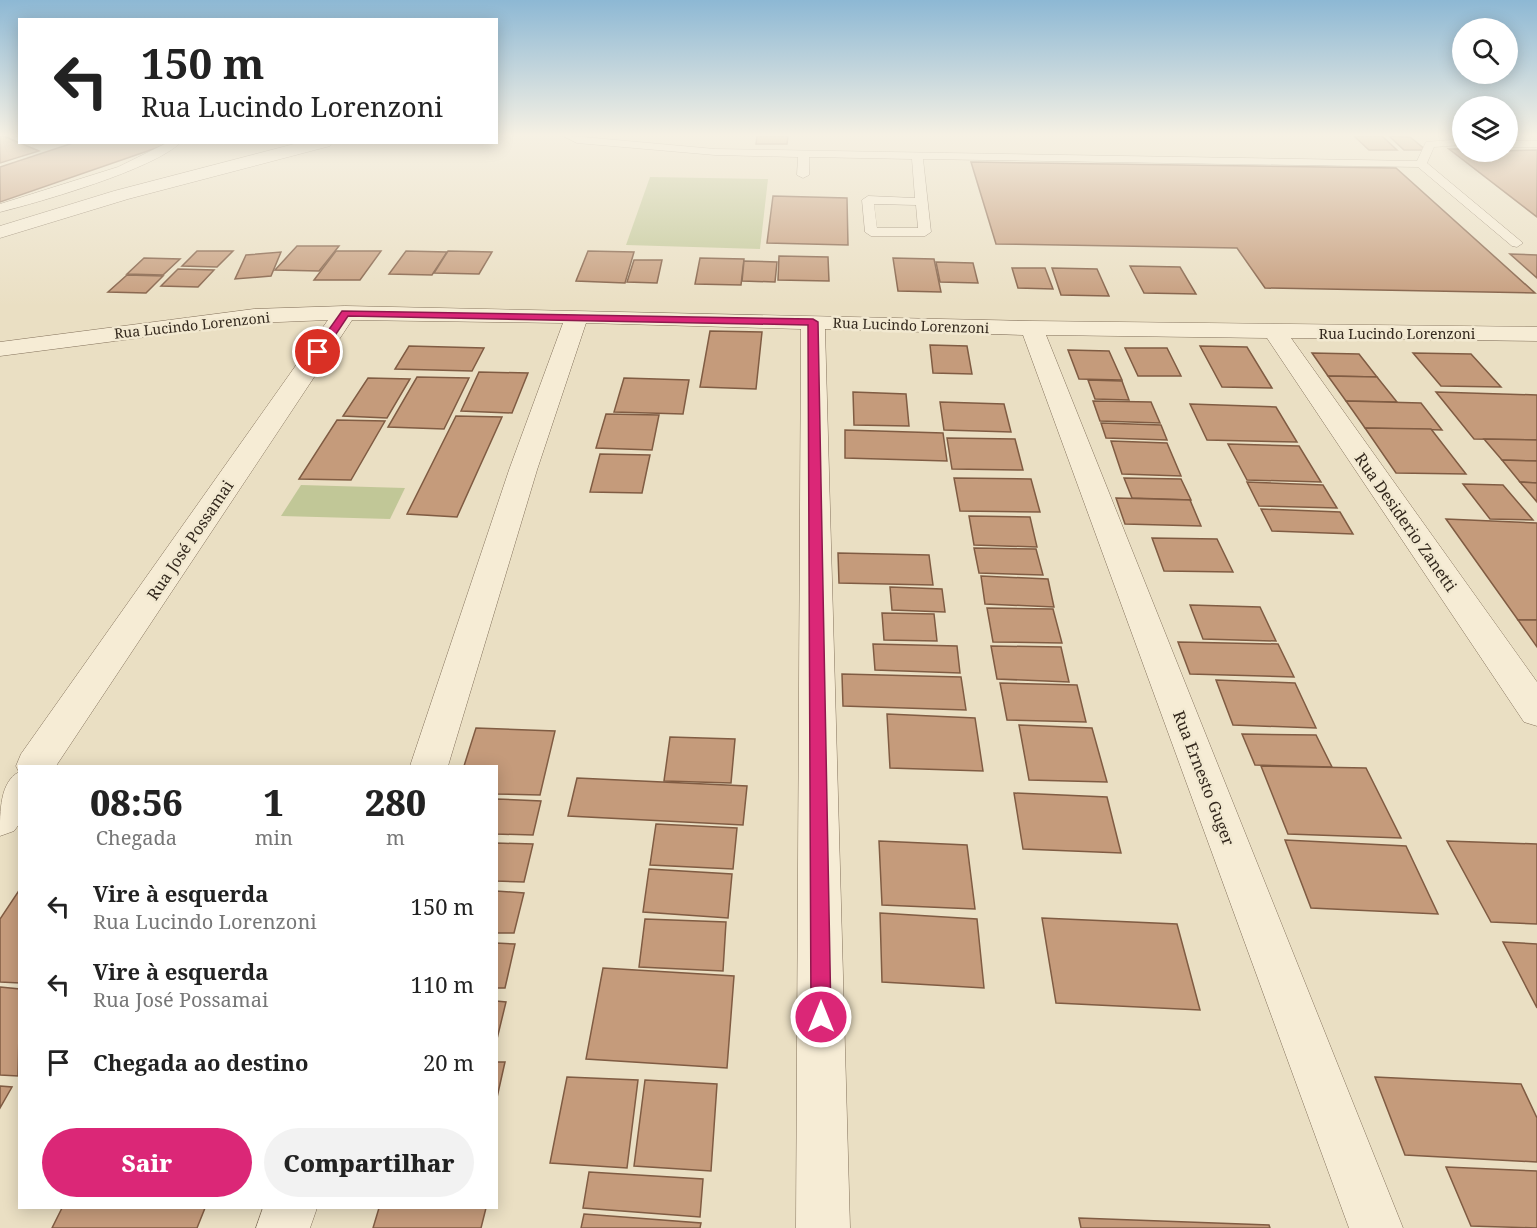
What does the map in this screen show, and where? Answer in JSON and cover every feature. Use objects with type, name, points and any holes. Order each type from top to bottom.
[{"type":"street","points":[[0,232],[131,192]]},
{"type":"street","name":"Rua Lucindo Lorenzoni","points":[[0,349],[211,321],[345,313],[578,316],[1032,328],[1537,334]]},
{"type":"street","name":"Rua José Possamai","points":[[36,765],[345,313]]},
{"type":"street","points":[[429,765],[523,470],[578,316]]},
{"type":"street","points":[[813,322],[823,1228]]},
{"type":"street","name":"Rua Ernesto Guger","points":[[1032,328],[1376,1228]]},
{"type":"street","name":"Rua Desiderio Zanetti","points":[[1275,332],[1537,711]]},
{"type":"street","points":[[1513,334],[1537,357]]},
{"type":"street","points":[[0,818],[18,792]]},
{"type":"street","points":[[283,1228],[290,1209]]},
{"type":"lane","points":[[0,208],[47,192]]},
{"type":"lane","points":[[920,192],[925,232],[871,232],[868,200],[921,202]]},
{"type":"lane","points":[[1455,192],[1517,243]]},
{"type":"green space","points":[[645,192],[766,192],[760,249],[626,245]]},
{"type":"green space","points":[[301,485],[405,488],[390,519],[281,516]]},
{"type":"building","points":[[0,192],[28,192],[0,202]]},
{"type":"building","points":[[980,192],[1423,192],[1535,293],[1265,288],[1237,248],[996,244]]},
{"type":"building","points":[[1505,192],[1537,192],[1537,217]]},
{"type":"building","points":[[773,196],[847,198],[848,245],[767,243]]},
{"type":"building","points":[[297,246],[339,246],[319,271],[275,270]]},
{"type":"building","points":[[197,251],[233,251],[217,267],[182,266]]},
{"type":"building","points":[[336,251],[381,251],[360,280],[314,280]]},
{"type":"building","points":[[406,251],[447,252],[432,275],[389,274]]},
{"type":"building","points":[[448,251],[492,252],[479,274],[434,273]]},
{"type":"building","points":[[588,251],[634,252],[625,283],[576,281]]},
{"type":"building","points":[[281,252],[271,276],[235,279],[246,255]]},
{"type":"building","points":[[1510,254],[1537,255],[1537,278]]},
{"type":"building","points":[[779,256],[828,257],[829,281],[778,280]]},
{"type":"building","points":[[144,258],[180,259],[163,275],[127,274]]},
{"type":"building","points":[[700,258],[744,259],[741,285],[695,284]]},
{"type":"building","points":[[893,258],[934,259],[941,292],[898,291]]},
{"type":"building","points":[[634,260],[662,260],[657,283],[627,282]]},
{"type":"building","points":[[744,261],[777,262],[775,282],[742,281]]},
{"type":"building","points":[[936,262],[973,263],[978,283],[940,282]]},
{"type":"building","points":[[1130,266],[1180,267],[1196,294],[1144,293]]},
{"type":"building","points":[[1012,268],[1045,268],[1053,289],[1018,288]]},
{"type":"building","points":[[1052,268],[1097,269],[1109,296],[1061,295]]},
{"type":"building","points":[[178,269],[214,270],[198,287],[161,286]]},
{"type":"building","points":[[127,275],[163,276],[146,293],[108,292]]},
{"type":"building","points":[[710,331],[762,332],[756,389],[700,387]]},
{"type":"building","points":[[930,345],[967,346],[972,374],[933,373]]},
{"type":"building","points":[[409,346],[484,348],[472,371],[395,369]]},
{"type":"building","points":[[1200,346],[1247,347],[1272,388],[1222,387]]},
{"type":"building","points":[[1125,348],[1167,348],[1181,376],[1138,376]]},
{"type":"building","points":[[1068,350],[1109,351],[1122,380],[1079,379]]},
{"type":"building","points":[[1312,353],[1359,354],[1377,377],[1328,376]]},
{"type":"building","points":[[1413,353],[1471,354],[1501,387],[1441,386]]},
{"type":"building","points":[[479,372],[528,373],[512,413],[461,411]]},
{"type":"building","points":[[1328,376],[1377,377],[1397,402],[1346,401]]},
{"type":"building","points":[[417,377],[469,378],[444,429],[388,427]]},
{"type":"building","points":[[368,378],[410,379],[387,418],[343,416]]},
{"type":"building","points":[[624,378],[689,380],[683,414],[614,412]]},
{"type":"building","points":[[1088,380],[1122,381],[1129,400],[1095,399]]},
{"type":"building","points":[[853,392],[906,394],[909,426],[854,425]]},
{"type":"building","points":[[1436,392],[1537,395],[1537,440],[1474,439]]},
{"type":"building","points":[[1093,401],[1151,402],[1160,423],[1100,421]]},
{"type":"building","points":[[1346,401],[1421,403],[1442,430],[1365,428]]},
{"type":"building","points":[[940,402],[1004,404],[1011,432],[944,430]]},
{"type":"building","points":[[1190,404],[1276,407],[1297,442],[1207,440]]},
{"type":"building","points":[[606,414],[659,415],[652,450],[596,448]]},
{"type":"building","points":[[456,416],[502,417],[457,517],[407,514]]},
{"type":"building","points":[[337,420],[385,421],[351,480],[299,479]]},
{"type":"building","points":[[1101,423],[1161,425],[1167,440],[1106,438]]},
{"type":"building","points":[[1365,428],[1431,429],[1466,474],[1396,473]]},
{"type":"building","points":[[845,430],[943,433],[947,461],[845,458]]},
{"type":"building","points":[[947,438],[1015,439],[1023,470],[952,469]]},
{"type":"building","points":[[1484,439],[1537,440],[1537,461],[1502,460]]},
{"type":"building","points":[[1111,441],[1167,443],[1181,476],[1122,474]]},
{"type":"building","points":[[1228,444],[1299,446],[1321,482],[1247,480]]},
{"type":"building","points":[[600,454],[650,455],[642,493],[590,492]]},
{"type":"building","points":[[1502,460],[1537,461],[1537,483],[1520,482]]},
{"type":"building","points":[[954,478],[1031,479],[1040,512],[960,511]]},
{"type":"building","points":[[1124,478],[1181,479],[1191,500],[1132,498]]},
{"type":"building","points":[[1247,482],[1323,485],[1337,508],[1259,506]]},
{"type":"building","points":[[1520,482],[1537,483],[1537,502]]},
{"type":"building","points":[[1463,484],[1503,485],[1533,520],[1490,519]]},
{"type":"building","points":[[1116,498],[1190,500],[1201,526],[1125,524]]},
{"type":"building","points":[[1261,509],[1340,512],[1353,534],[1272,531]]},
{"type":"building","points":[[969,516],[1030,517],[1037,547],[974,545]]},
{"type":"building","points":[[1446,519],[1537,523],[1537,620],[1518,620]]},
{"type":"building","points":[[1152,538],[1217,539],[1233,572],[1164,571]]},
{"type":"building","points":[[974,548],[1036,549],[1043,575],[979,573]]},
{"type":"building","points":[[838,553],[929,555],[933,585],[839,583]]},
{"type":"building","points":[[981,576],[1048,579],[1054,607],[985,604]]},
{"type":"building","points":[[890,587],[942,589],[945,612],[892,610]]},
{"type":"building","points":[[1190,605],[1260,607],[1276,641],[1203,639]]},
{"type":"building","points":[[987,608],[1053,609],[1062,643],[993,642]]},
{"type":"building","points":[[882,613],[934,614],[937,641],[884,640]]},
{"type":"building","points":[[1518,620],[1537,620],[1537,647]]},
{"type":"building","points":[[1178,642],[1278,644],[1294,677],[1190,674]]},
{"type":"building","points":[[873,644],[957,646],[960,673],[875,670]]},
{"type":"building","points":[[991,646],[1061,647],[1069,682],[997,679]]},
{"type":"building","points":[[842,674],[961,677],[966,710],[843,706]]},
{"type":"building","points":[[1216,680],[1295,683],[1316,728],[1233,725]]},
{"type":"building","points":[[1000,683],[1077,685],[1086,722],[1007,720]]},
{"type":"building","points":[[887,714],[975,718],[983,771],[890,768]]},
{"type":"building","points":[[1019,725],[1092,728],[1107,782],[1029,780]]},
{"type":"building","points":[[476,728],[555,731],[540,795],[498,794],[498,765],[464,765]]},
{"type":"building","points":[[1242,734],[1316,735],[1332,767],[1255,765]]},
{"type":"building","points":[[670,737],[735,739],[731,783],[664,781]]},
{"type":"building","points":[[1261,766],[1366,768],[1401,838],[1288,834]]},
{"type":"building","points":[[577,778],[747,786],[743,825],[568,816]]},
{"type":"building","points":[[1014,793],[1107,797],[1121,853],[1023,849]]},
{"type":"building","points":[[498,799],[541,801],[533,835],[498,834]]},
{"type":"building","points":[[656,824],[737,828],[733,869],[650,865]]},
{"type":"building","points":[[1285,840],[1406,846],[1438,914],[1311,908]]},
{"type":"building","points":[[879,841],[967,845],[975,909],[882,905]]},
{"type":"building","points":[[1447,841],[1537,844],[1537,924],[1491,922]]},
{"type":"building","points":[[498,843],[533,844],[524,882],[498,881]]},
{"type":"building","points":[[649,869],[732,874],[728,918],[643,912]]},
{"type":"building","points":[[498,891],[524,893],[514,933],[498,933]]},
{"type":"building","points":[[18,892],[18,983],[0,982],[0,919]]},
{"type":"building","points":[[880,913],[977,919],[984,988],[882,982]]},
{"type":"building","points":[[1042,918],[1177,924],[1200,1010],[1056,1003]]},
{"type":"building","points":[[645,919],[726,922],[723,971],[639,967]]},
{"type":"building","points":[[1503,942],[1537,944],[1537,1008]]},
{"type":"building","points":[[498,943],[515,944],[505,988],[498,988]]},
{"type":"building","points":[[603,968],[734,976],[727,1068],[586,1059]]},
{"type":"building","points":[[0,987],[18,989],[18,1076],[0,1075]]},
{"type":"building","points":[[498,1001],[506,1002],[498,1035]]},
{"type":"building","points":[[498,1062],[505,1062],[498,1093]]},
{"type":"building","points":[[567,1077],[638,1080],[627,1168],[550,1163]]},
{"type":"building","points":[[1375,1077],[1521,1084],[1537,1118],[1537,1162],[1405,1155]]},
{"type":"building","points":[[645,1080],[717,1084],[711,1171],[634,1166]]},
{"type":"building","points":[[0,1086],[12,1087],[0,1108]]},
{"type":"building","points":[[1446,1167],[1537,1171],[1537,1228],[1471,1226]]},
{"type":"building","points":[[589,1172],[703,1179],[700,1217],[583,1208]]},
{"type":"building","points":[[62,1209],[205,1209],[197,1228],[52,1228]]},
{"type":"building","points":[[379,1209],[486,1209],[481,1228],[373,1228]]},
{"type":"building","points":[[584,1214],[701,1223],[700,1228],[581,1228]]},
{"type":"building","points":[[1079,1218],[1269,1225],[1270,1228],[1081,1228]]},
{"type":"route","points":[[318,352],[345,313],[813,322],[821,1017]]}]
